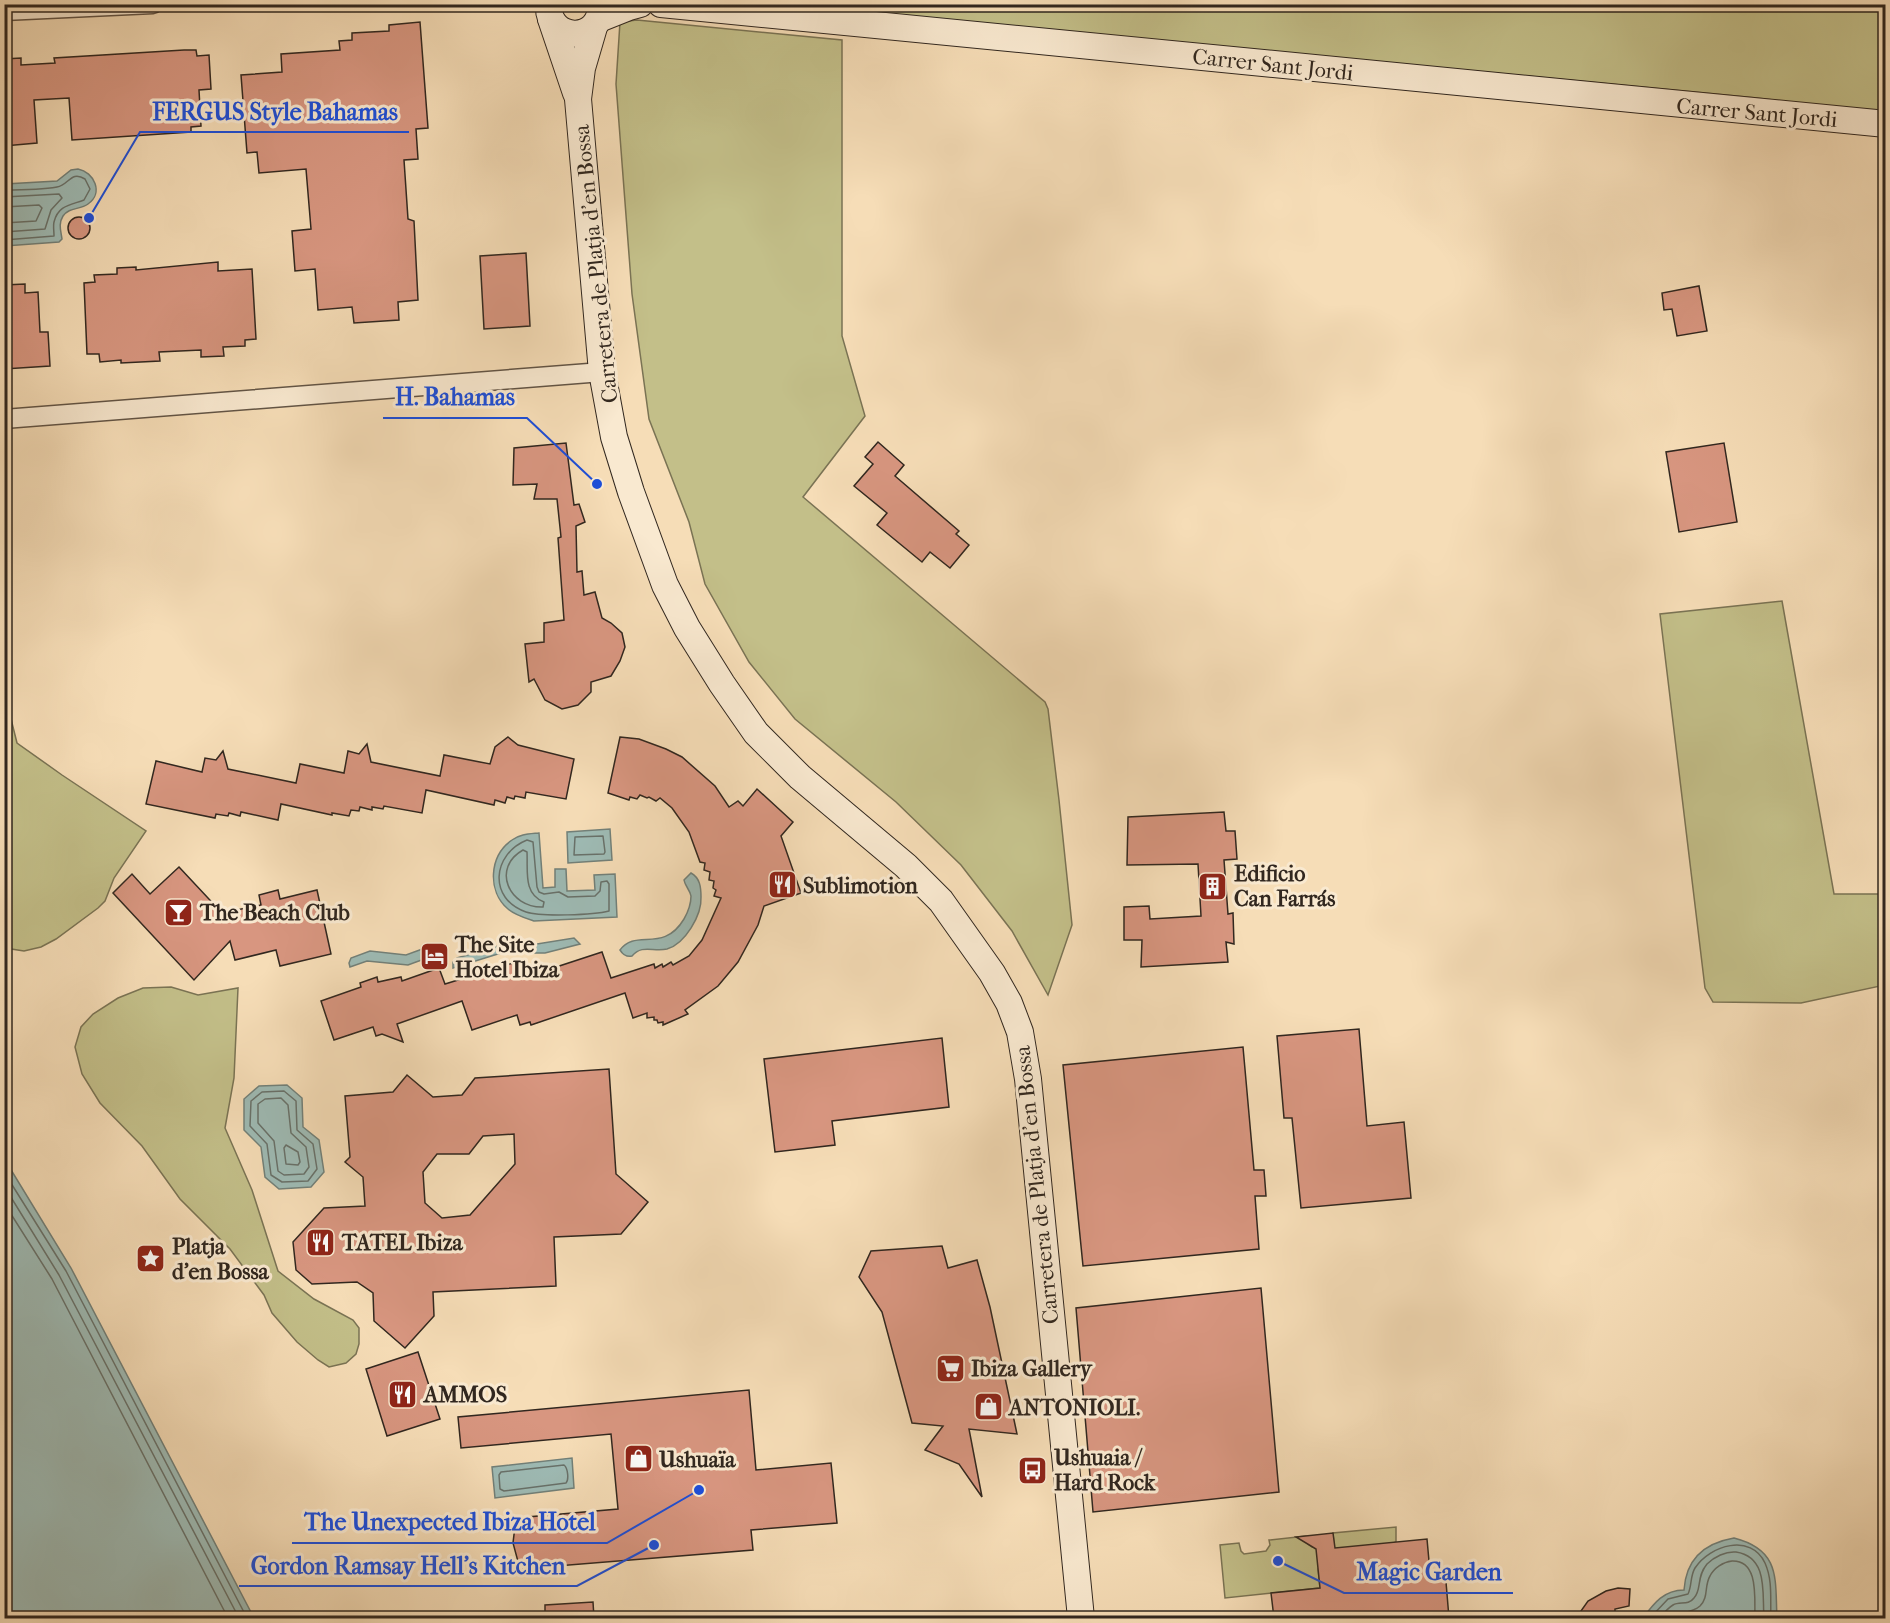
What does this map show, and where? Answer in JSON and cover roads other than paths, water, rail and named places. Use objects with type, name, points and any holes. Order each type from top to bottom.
[{"type":"street","points":[[4,11],[153,4]]},
{"type":"street","points":[[546,10],[562,31],[579,34],[598,17],[640,4]]},
{"type":"street","name":"Carrer Sant Jordi","points":[[661,4],[1886,124]]},
{"type":"street","name":"Carretera de Platja d'en Bossa","points":[[546,10],[578,99]]},
{"type":"street","name":"Carretera de Platja d'en Bossa","points":[[598,17],[583,61],[578,99],[602,372],[614,437],[631,492],[665,585],[687,628],[756,732],[786,762],[906,866],[941,901],[992,973],[1009,1003],[1020,1032],[1028,1079],[1081,1618]]},
{"type":"street","points":[[4,419],[602,372]]},
{"type":"water","points":[[78,169],[92,178],[96,189],[95,194],[88,204],[65,213],[60,225],[62,239],[59,242],[5,246],[5,184],[57,181],[71,170]]},
{"type":"water","points":[[610,829],[612,860],[568,863],[567,832]]},
{"type":"water","points":[[539,833],[543,888],[555,887],[555,869],[566,869],[567,891],[595,890],[594,875],[615,874],[617,917],[534,921],[517,915],[501,902],[494,883],[495,864],[499,855],[504,847],[515,838]]},
{"type":"water","points":[[691,873],[699,883],[701,904],[686,935],[667,949],[644,949],[632,956],[624,954],[620,950],[626,944],[667,936],[676,929],[684,919],[690,905],[691,896],[684,880]]},
{"type":"water","points":[[574,938],[580,944],[545,953],[501,953],[453,968],[453,962],[457,958],[512,942],[537,944]]},
{"type":"water","points":[[431,948],[435,955],[408,965],[367,961],[350,967],[349,963],[351,958],[370,951],[406,955]]},
{"type":"water","points":[[287,1085],[302,1098],[303,1127],[319,1140],[324,1172],[311,1187],[279,1189],[265,1177],[261,1147],[244,1130],[244,1099],[259,1086]]},
{"type":"water","points":[[5,1160],[71,1268],[254,1618],[5,1618]]},
{"type":"water","points":[[572,1458],[574,1488],[495,1498],[492,1467]]},
{"type":"water","points":[[1734,1538],[1749,1543],[1768,1558],[1775,1579],[1777,1618],[1643,1618],[1665,1595],[1684,1590],[1689,1570],[1699,1554],[1714,1544]]},
{"type":"place","name":"FERGUS Style Bahamas","points":[[89,218]]},
{"type":"place","name":"H. Bahamas","points":[[597,484]]},
{"type":"place","name":"Sublimotion","points":[[782,885]]},
{"type":"place","name":"Edificio Can Farrás","points":[[1213,886]]},
{"type":"place","name":"The Beach Club","points":[[179,912]]},
{"type":"place","name":"The Site Hotel Ibiza","points":[[434,957]]},
{"type":"place","name":"TATEL Ibiza","points":[[321,1242]]},
{"type":"place","name":"Platja d'en Bossa","points":[[151,1259]]},
{"type":"place","name":"Ibiza Gallery","points":[[950,1368]]},
{"type":"place","name":"AMMOS","points":[[403,1394]]},
{"type":"place","name":"ANTONIOLI.","points":[[988,1407]]},
{"type":"place","name":"Ushuaïa","points":[[638,1459]]},
{"type":"place","name":"Ushuaia / Hard Rock","points":[[1033,1470]]},
{"type":"place","name":"The Unexpected Ibiza Hotel","points":[[699,1490]]},
{"type":"place","name":"Gordon Ramsay Hell's Kitchen","points":[[654,1545]]},
{"type":"place","name":"Magic Garden","points":[[1278,1561]]}]
